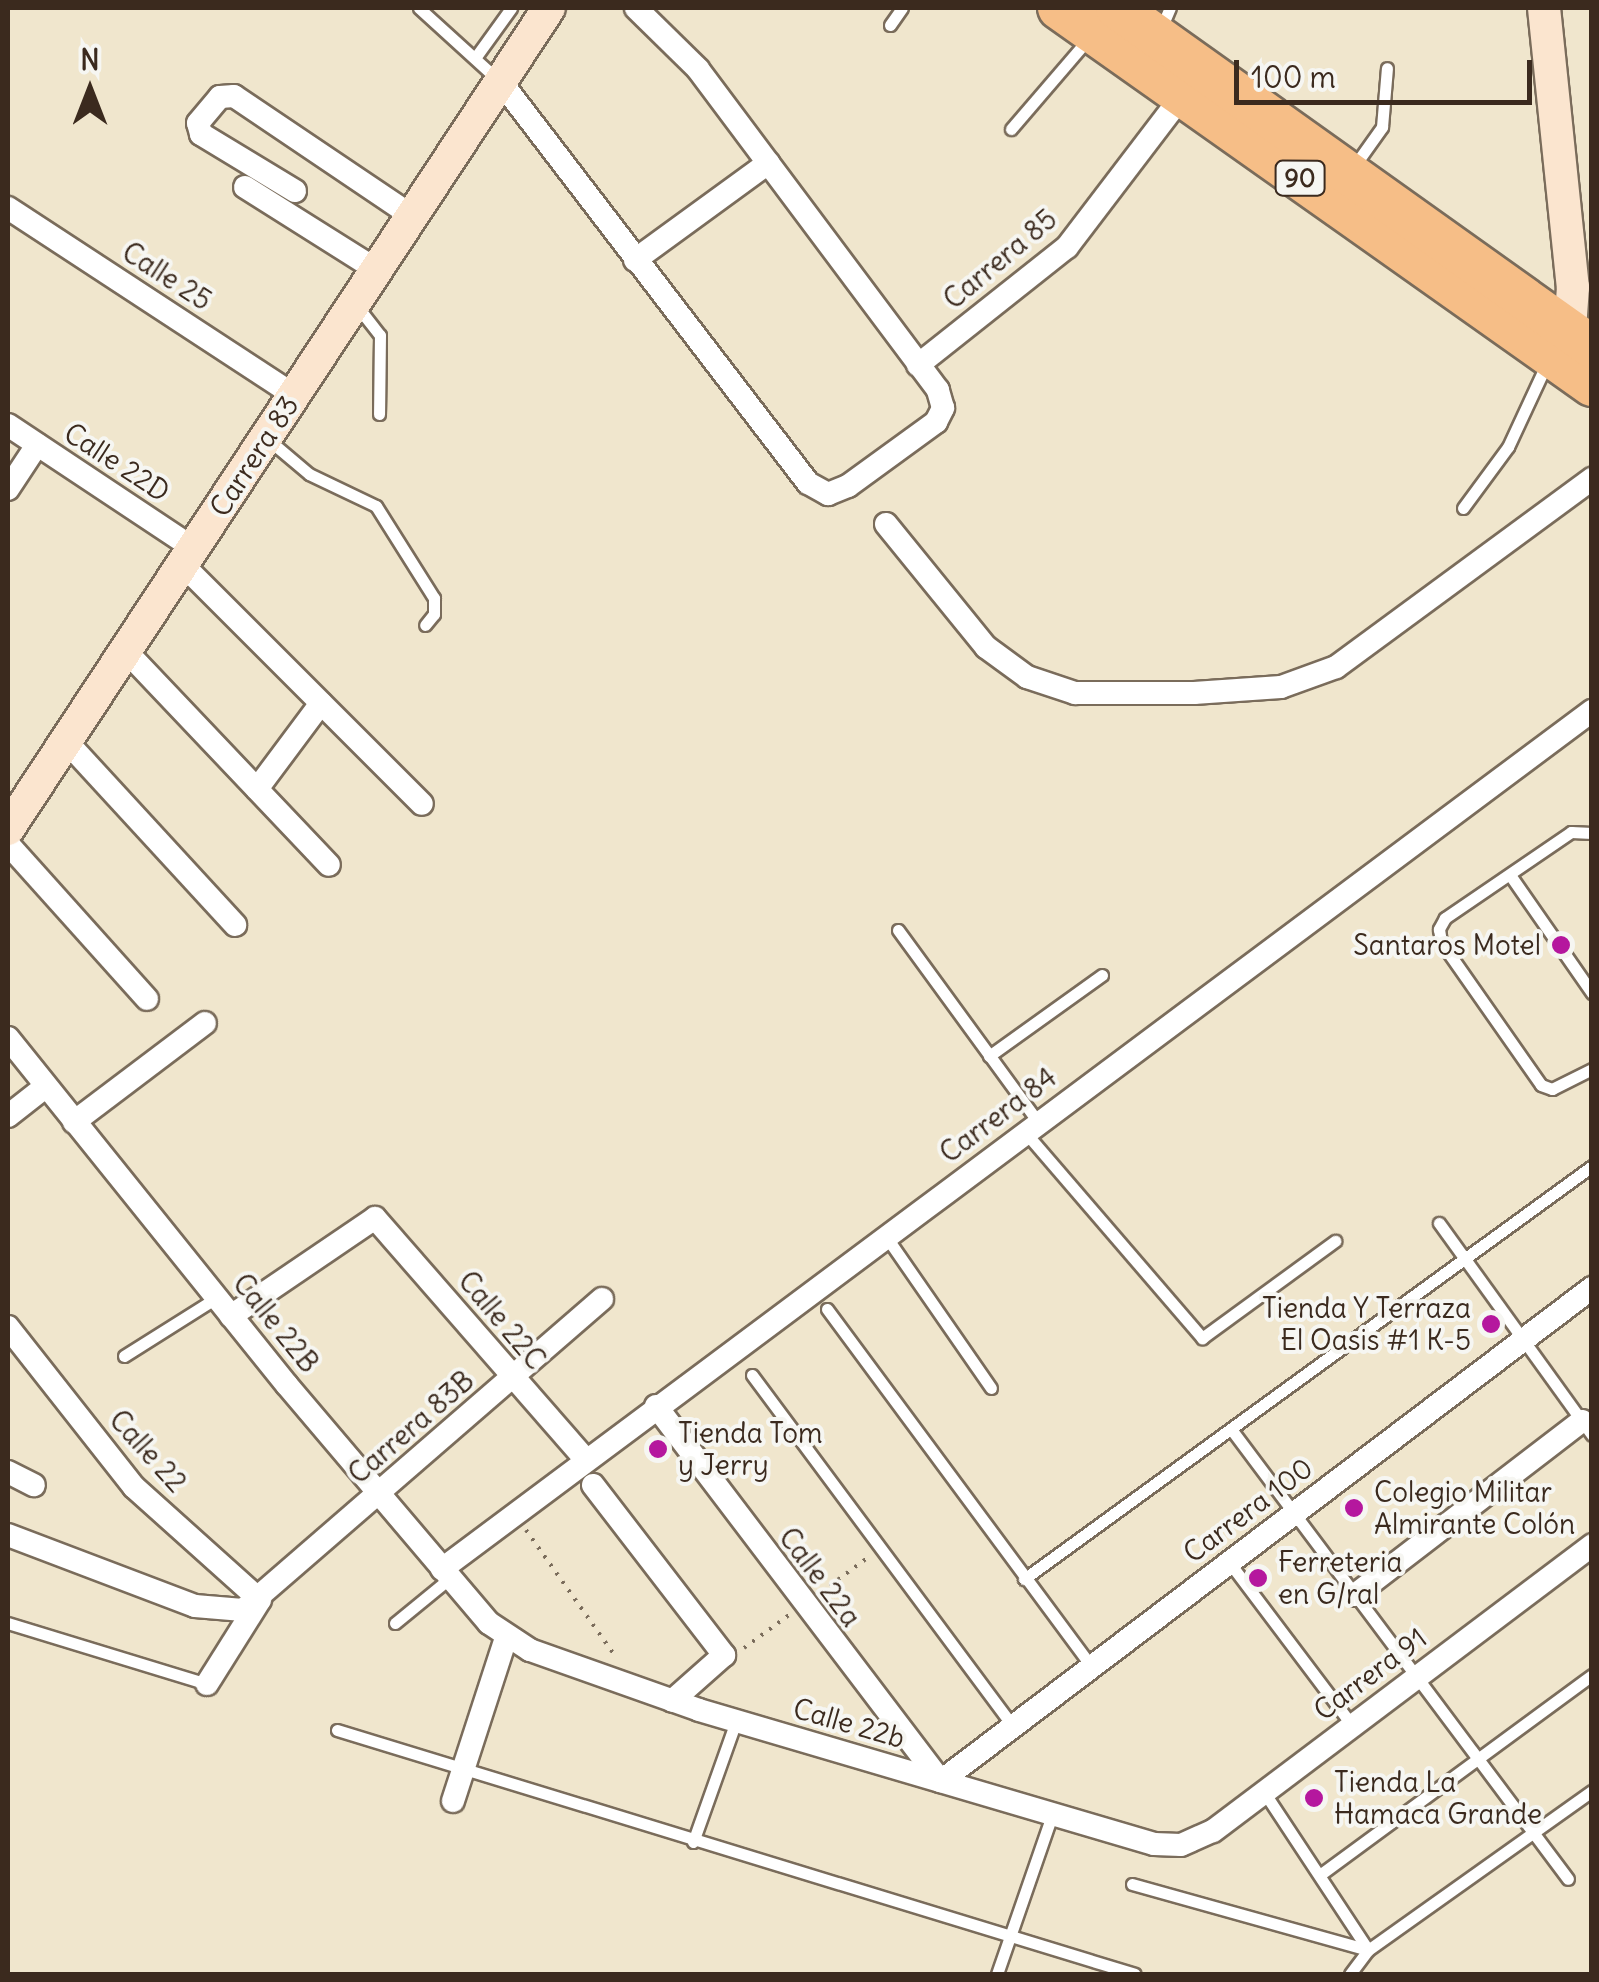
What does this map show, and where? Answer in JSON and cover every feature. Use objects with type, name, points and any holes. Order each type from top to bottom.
[{"type":"highway","name":"90","points":[[1059,8],[1106,20],[1164,22],[1571,344],[1592,385]]},
{"type":"highway","name":"90","points":[[1106,20],[1183,95],[1571,344]]},
{"type":"street","name":"Carrera 83","points":[[8,829],[549,8]]},
{"type":"street","points":[[500,82],[808,483],[828,494],[936,422],[943,408],[918,365],[698,70],[636,8]]},
{"type":"street","points":[[1544,8],[1581,267],[1571,344]]},
{"type":"street","name":"Carrera 85","points":[[918,365],[1067,248],[1183,95]]},
{"type":"street","points":[[295,191],[201,134],[198,123],[220,98],[234,96],[412,216]]},
{"type":"street","points":[[635,260],[768,164]]},
{"type":"street","points":[[245,187],[377,270]]},
{"type":"street","name":"Calle 25","points":[[8,208],[294,395]]},
{"type":"street","name":"Calle 22D","points":[[8,425],[187,556],[321,703],[422,804]]},
{"type":"street","points":[[8,489],[37,445]]},
{"type":"street","points":[[886,524],[986,647],[1027,677],[1076,693],[1281,688],[1336,667],[1592,478]]},
{"type":"street","points":[[125,650],[329,865]]},
{"type":"street","points":[[258,788],[321,703]]},
{"type":"street","name":"Carrera 84","points":[[446,1574],[584,1458],[1592,712]]},
{"type":"street","points":[[66,741],[235,925]]},
{"type":"street","points":[[8,844],[147,999]]},
{"type":"street","points":[[74,1122],[204,1023]]},
{"type":"street","name":"Calle 22B","points":[[8,1038],[224,1307],[446,1574],[506,1638]]},
{"type":"street","points":[[8,1116],[45,1087]]},
{"type":"street","name":"Calle 22C","points":[[224,1307],[375,1218],[511,1379],[584,1458]]},
{"type":"street","name":"Carrera 100","points":[[941,1781],[1592,1288]]},
{"type":"street","name":"Carrera 83B","points":[[207,1684],[260,1600],[602,1299]]},
{"type":"street","name":"Calle 22","points":[[8,1327],[134,1487],[260,1600]]},
{"type":"street","name":"Calle 22a","points":[[656,1406],[941,1781]]},
{"type":"street","points":[[1356,1595],[1586,1428]]},
{"type":"street","points":[[8,1472],[34,1485]]},
{"type":"street","points":[[593,1485],[724,1655],[672,1701]]},
{"type":"street","points":[[8,1535],[195,1606],[243,1610],[260,1600]]},
{"type":"street","name":"Carrera 91","points":[[1181,1845],[1213,1831],[1592,1545]]},
{"type":"street","points":[[453,1801],[506,1638]]},
{"type":"street","name":"Calle 22b","points":[[506,1638],[640,1690],[736,1721],[1154,1844],[1181,1845]]},
{"type":"lane","points":[[418,8],[500,82]]},
{"type":"lane","points":[[475,58],[511,8]]},
{"type":"lane","points":[[890,25],[902,8]]},
{"type":"lane","points":[[1010,129],[1106,20]]},
{"type":"lane","points":[[1349,172],[1382,127],[1388,68]]},
{"type":"lane","points":[[355,303],[380,335],[379,414]]},
{"type":"lane","points":[[1463,508],[1508,447],[1571,344]]},
{"type":"lane","points":[[266,437],[309,474],[376,506],[434,598],[434,614],[425,626]]},
{"type":"lane","points":[[1592,833],[1571,832],[1444,918],[1441,942],[1541,1084],[1552,1089],[1592,1069]]},
{"type":"lane","points":[[1510,874],[1592,992]]},
{"type":"lane","points":[[898,930],[989,1056],[1031,1127],[1202,1338],[1335,1241]]},
{"type":"lane","points":[[989,1056],[1102,976]]},
{"type":"lane","points":[[1024,1579],[1592,1166]]},
{"type":"lane","points":[[1439,1223],[1586,1428]]},
{"type":"lane","points":[[885,1236],[991,1388]]},
{"type":"lane","points":[[124,1356],[224,1307]]},
{"type":"lane","points":[[826,1309],[1092,1666]]},
{"type":"lane","points":[[752,1374],[1014,1726]]},
{"type":"lane","points":[[1231,1429],[1420,1676],[1568,1879]]},
{"type":"lane","points":[[1229,1562],[1352,1725]]},
{"type":"lane","points":[[396,1623],[446,1574]]},
{"type":"lane","points":[[8,1623],[207,1684]]},
{"type":"lane","points":[[1322,1874],[1592,1675]]},
{"type":"lane","points":[[694,1842],[736,1721]]},
{"type":"lane","points":[[338,1730],[1135,1974]]},
{"type":"lane","points":[[1350,1974],[1368,1950],[1592,1791]]},
{"type":"lane","points":[[1264,1792],[1322,1874],[1368,1950]]},
{"type":"lane","points":[[997,1974],[1052,1815]]},
{"type":"lane","points":[[1132,1884],[1368,1950]]},
{"type":"path","points":[[514,1514],[640,1690]]},
{"type":"place","name":"Santaros Motel","points":[[1561,945]]},
{"type":"place","name":"Tienda Y Terraza El Oasis #1 K-5","points":[[1491,1324]]},
{"type":"place","name":"Tienda Tom y Jerry","points":[[658,1449]]},
{"type":"place","name":"Colegio Militar Almirante Colón","points":[[1354,1508]]},
{"type":"place","name":"Ferreteria en G/ral","points":[[1258,1578]]},
{"type":"place","name":"Tienda La Hamaca Grande","points":[[1314,1798]]}]
